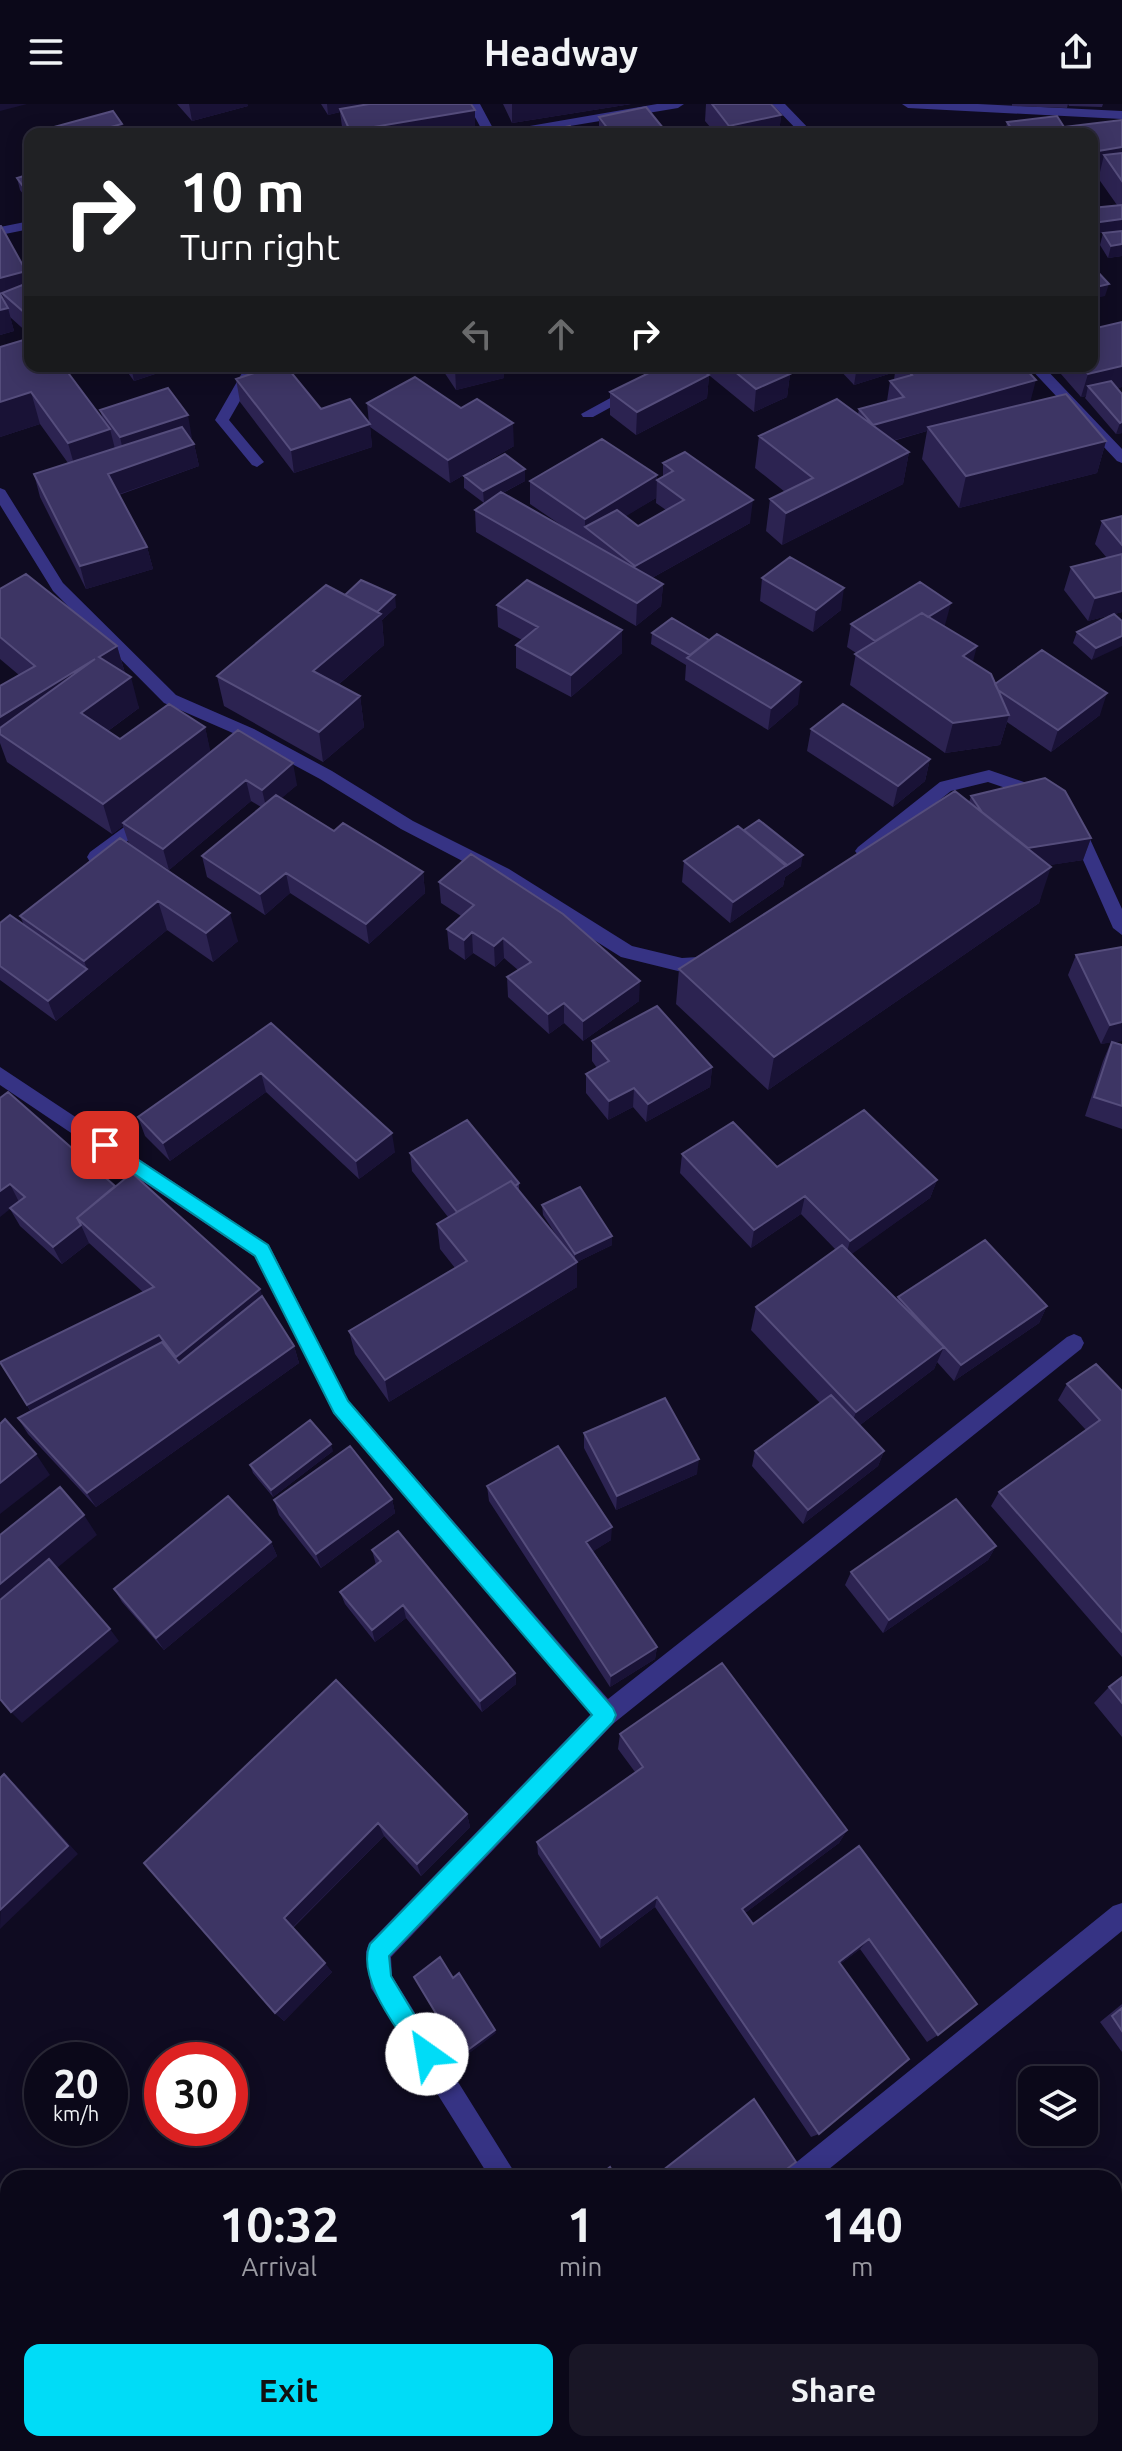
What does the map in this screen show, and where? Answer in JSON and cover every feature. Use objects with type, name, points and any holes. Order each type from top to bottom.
[{"type":"street","points":[[474,104],[487,128]]},
{"type":"street","points":[[536,128],[678,104]]},
{"type":"street","points":[[778,104],[802,128]]},
{"type":"street","points":[[908,104],[1122,115]]},
{"type":"street","points":[[0,231],[24,226]]},
{"type":"street","points":[[250,372],[222,420],[257,462]]},
{"type":"street","points":[[588,414],[668,372]]},
{"type":"street","points":[[1041,372],[1122,458]]},
{"type":"street","points":[[0,493],[58,587],[170,699],[242,738],[326,775],[407,825],[503,874],[627,952],[682,965],[716,963],[728,953]]},
{"type":"street","points":[[854,859],[946,786],[989,776],[1046,795],[1073,820],[1122,928]]},
{"type":"street","points":[[87,865],[161,804]]},
{"type":"street","points":[[0,1075],[262,1251],[341,1407],[606,1715]]},
{"type":"street","points":[[500,2170],[380,1979],[378,1952],[606,1715],[1074,1343]]},
{"type":"street","points":[[807,2170],[1122,1915]]},
{"type":"building","points":[[369,104],[471,104],[475,110],[368,128],[349,128],[340,109]]},
{"type":"building","points":[[712,104],[771,104],[781,115],[729,126]]},
{"type":"building","points":[[646,107],[663,128],[607,128],[599,117]]},
{"type":"building","points":[[113,111],[122,124],[107,128],[50,128]]},
{"type":"building","points":[[1057,116],[1064,127],[1122,120],[1122,147],[1098,151],[1098,128],[1011,128],[1007,122]]},
{"type":"building","points":[[1122,153],[1122,181],[1104,155]]},
{"type":"building","points":[[24,176],[24,188],[17,178]]},
{"type":"building","points":[[1122,205],[1122,219],[1098,222],[1098,207]]},
{"type":"building","points":[[0,226],[1,226],[24,272],[0,278]]},
{"type":"building","points":[[1122,231],[1122,244],[1111,246],[1103,233]]},
{"type":"building","points":[[1098,272],[1109,284],[1098,287]]},
{"type":"building","points":[[24,284],[24,312],[2,293]]},
{"type":"building","points":[[0,294],[8,308],[0,310]]},
{"type":"building","points":[[1122,322],[1122,366],[1098,372],[1098,328]]},
{"type":"building","points":[[24,340],[24,372],[67,372],[110,429],[68,443],[31,392],[0,402],[0,347]]},
{"type":"building","points":[[257,372],[291,372],[321,409],[350,399],[370,424],[291,450],[236,379]]},
{"type":"building","points":[[651,372],[704,372],[709,375],[637,412],[610,392]]},
{"type":"building","points":[[735,372],[790,374],[756,389]]},
{"type":"building","points":[[909,372],[1029,372],[1036,380],[873,425],[859,409],[904,397],[890,381],[912,375]]},
{"type":"building","points":[[415,377],[461,408],[477,399],[513,423],[448,460],[367,403]]},
{"type":"building","points":[[1111,381],[1122,394],[1120,423],[1088,386]]},
{"type":"building","points":[[168,388],[188,415],[120,437],[100,410]]},
{"type":"building","points":[[1066,394],[1106,441],[966,476],[928,427]]},
{"type":"building","points":[[837,399],[909,452],[786,513],[770,499],[813,478],[759,436]]},
{"type":"building","points":[[182,427],[194,444],[108,474],[147,547],[80,566],[34,474]]},
{"type":"building","points":[[602,439],[657,475],[585,519],[530,481]]},
{"type":"building","points":[[685,452],[753,500],[635,566],[585,527],[617,510],[638,526],[684,500],[657,480],[673,471],[663,463]]},
{"type":"building","points":[[505,454],[525,469],[483,491],[464,476]]},
{"type":"building","points":[[501,492],[663,584],[637,603],[475,510]]},
{"type":"building","points":[[1122,516],[1122,545],[1102,521]]},
{"type":"building","points":[[1122,554],[1122,591],[1095,598],[1071,567]]},
{"type":"building","points":[[790,557],[844,588],[816,610],[762,578]]},
{"type":"building","points":[[26,574],[117,646],[99,657],[131,677],[81,713],[120,739],[169,704],[205,727],[103,804],[0,734],[0,728],[95,659],[0,717],[0,686],[35,666],[0,637],[0,589]]},
{"type":"building","points":[[361,580],[395,595],[377,612],[345,595]]},
{"type":"building","points":[[527,580],[622,630],[571,675],[516,645],[538,627],[497,605]]},
{"type":"building","points":[[920,582],[951,603],[928,617],[922,613],[875,641],[851,624]]},
{"type":"building","points":[[326,585],[381,614],[313,671],[360,696],[319,732],[217,676]]},
{"type":"building","points":[[922,613],[977,646],[963,656],[991,674],[1009,715],[953,723],[855,654]]},
{"type":"building","points":[[1114,614],[1122,621],[1122,636],[1096,648],[1077,632]]},
{"type":"building","points":[[672,618],[709,640],[690,655],[652,633]]},
{"type":"building","points":[[717,634],[801,682],[771,708],[687,658]]},
{"type":"building","points":[[1042,650],[1107,693],[1058,730],[998,690],[995,684]]},
{"type":"building","points":[[843,704],[930,759],[898,786],[811,729]]},
{"type":"building","points":[[238,730],[293,763],[262,790],[246,780],[163,849],[123,823]]},
{"type":"building","points":[[1045,778],[1065,791],[1091,838],[1028,848],[982,812],[971,796]]},
{"type":"building","points":[[955,791],[1051,867],[774,1057],[679,969]]},
{"type":"building","points":[[276,795],[334,831],[343,823],[423,872],[366,924],[286,873],[260,894],[202,856]]},
{"type":"building","points":[[759,820],[803,855],[786,866],[744,830]]},
{"type":"building","points":[[738,826],[787,865],[733,902],[684,861]]},
{"type":"building","points":[[120,838],[230,913],[206,933],[158,901],[84,961],[20,916]]},
{"type":"building","points":[[471,854],[563,914],[640,981],[583,1021],[564,1003],[548,1014],[507,977],[531,962],[514,947],[503,938],[494,946],[472,932],[464,940],[447,929],[474,905],[439,882]]},
{"type":"building","points":[[10,915],[87,969],[48,1001],[0,966],[0,923]]},
{"type":"building","points":[[1122,947],[1122,1022],[1110,1025],[1076,955]]},
{"type":"building","points":[[657,1006],[712,1067],[648,1104],[634,1088],[609,1101],[586,1074],[609,1061],[592,1041]]},
{"type":"building","points":[[271,1023],[392,1133],[356,1161],[261,1073],[163,1143],[138,1117]]},
{"type":"building","points":[[1112,1042],[1122,1045],[1122,1106],[1094,1097]]},
{"type":"building","points":[[8,1092],[115,1186],[77,1218],[81,1225],[53,1247],[10,1208],[25,1197],[10,1184],[0,1191],[0,1098]]},
{"type":"building","points":[[864,1110],[937,1180],[850,1241],[805,1196],[754,1230],[682,1154],[733,1122],[777,1167]]},
{"type":"building","points":[[467,1120],[519,1183],[515,1186],[511,1181],[457,1212],[410,1153]]},
{"type":"building","points":[[132,1173],[260,1289],[176,1357],[159,1335],[27,1405],[0,1362],[154,1287],[77,1218]]},
{"type":"building","points":[[511,1181],[577,1262],[385,1380],[349,1331],[467,1261],[437,1224]]},
{"type":"building","points":[[580,1187],[612,1236],[575,1254],[542,1205]]},
{"type":"building","points":[[985,1240],[1047,1306],[961,1365],[898,1297]]},
{"type":"building","points":[[842,1245],[944,1347],[856,1412],[756,1307]]},
{"type":"building","points":[[262,1296],[294,1346],[87,1493],[18,1418],[162,1342],[179,1363]]},
{"type":"building","points":[[1096,1364],[1122,1391],[1122,1632],[999,1492],[1100,1420],[1067,1384]]},
{"type":"building","points":[[831,1395],[884,1451],[808,1510],[755,1451]]},
{"type":"building","points":[[665,1398],[699,1459],[617,1496],[584,1433]]},
{"type":"building","points":[[5,1419],[36,1454],[0,1483],[0,1424]]},
{"type":"building","points":[[310,1420],[331,1444],[271,1490],[250,1465]]},
{"type":"building","points":[[350,1446],[392,1499],[316,1554],[274,1500]]},
{"type":"building","points":[[558,1446],[612,1527],[586,1542],[657,1647],[611,1676],[487,1486]]},
{"type":"building","points":[[60,1487],[84,1515],[0,1584],[0,1535]]},
{"type":"building","points":[[228,1496],[271,1542],[156,1638],[114,1589]]},
{"type":"building","points":[[956,1499],[996,1546],[889,1620],[851,1572]]},
{"type":"building","points":[[398,1531],[515,1673],[480,1701],[403,1605],[372,1630],[340,1592],[381,1561],[372,1550]]},
{"type":"building","points":[[49,1559],[110,1629],[11,1712],[0,1699],[0,1600]]},
{"type":"building","points":[[722,1663],[847,1830],[742,1909],[753,1924],[859,1846],[977,2004],[938,2035],[869,1939],[839,1962],[909,2059],[819,2134],[657,1897],[601,1938],[537,1842],[643,1767],[620,1734]]},
{"type":"building","points":[[1122,1677],[1122,1703],[1109,1687]]},
{"type":"building","points":[[336,1680],[467,1814],[417,1864],[378,1823],[284,1918],[325,1963],[275,2013],[144,1863]]},
{"type":"building","points":[[4,1774],[68,1846],[0,1910],[0,1778]]},
{"type":"building","points":[[440,1957],[453,1978],[459,1973],[495,2030],[461,2055],[414,1977]]},
{"type":"building","points":[[1122,2008],[1122,2031],[1112,2016]]},
{"type":"building","points":[[754,2099],[796,2162],[786,2170],[663,2170]]},
{"type":"route","points":[[105,1145],[262,1251],[341,1407],[606,1715],[378,1952],[380,1979],[427,2054]]}]
